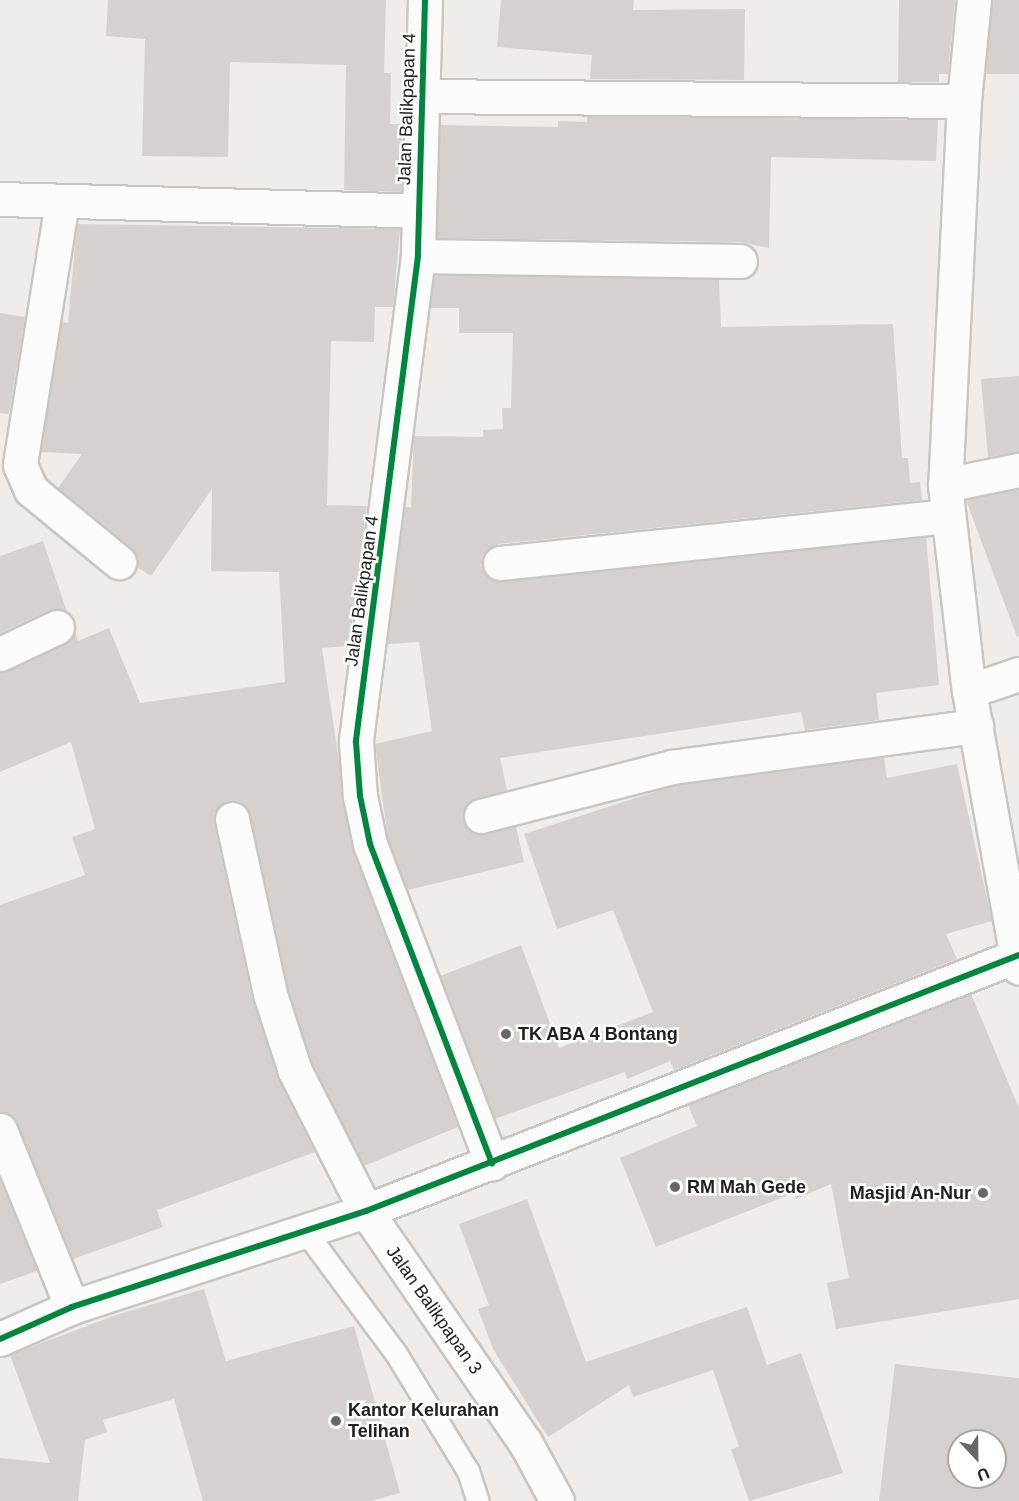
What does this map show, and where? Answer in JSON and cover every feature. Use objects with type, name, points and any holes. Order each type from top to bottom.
[{"type":"street","name":"Jalan Balikpapan 4","points":[[425,0],[418,256],[356,742],[360,796],[370,844],[406,946],[492,1163]]},
{"type":"street","points":[[0,1339],[72,1307],[366,1211],[1018,960],[969,691],[947,501],[964,101],[974,0]]},
{"type":"street","points":[[421,96],[964,101]]},
{"type":"street","points":[[0,198],[62,202],[419,211]]},
{"type":"street","points":[[62,202],[20,465],[31,490],[119,562]]},
{"type":"street","points":[[418,256],[740,261]]},
{"type":"street","points":[[500,563],[947,501],[1019,470]]},
{"type":"street","points":[[0,654],[57,627]]},
{"type":"street","points":[[969,691],[1019,674]]},
{"type":"street","points":[[482,816],[672,766],[976,726]]},
{"type":"street","name":"Jalan Balikpapan 3","points":[[232,819],[283,1038],[366,1211],[525,1442],[557,1501]]},
{"type":"street","points":[[0,1130],[72,1307]]},
{"type":"lane","points":[[305,1231],[395,1352],[468,1471],[478,1501]]},
{"type":"building","points":[[108,0],[386,0],[384,73],[391,73],[390,124],[403,124],[401,192],[344,190],[346,65],[230,62],[228,157],[142,156],[145,39],[106,36]]},
{"type":"building","points":[[501,0],[634,0],[633,10],[745,9],[744,80],[590,79],[592,55],[497,47]]},
{"type":"building","points":[[899,0],[955,0],[948,74],[939,74],[939,82],[898,82]]},
{"type":"building","points":[[992,0],[1019,0],[1019,74],[986,74]]},
{"type":"building","points":[[587,116],[938,120],[936,161],[771,157],[769,248],[740,242],[437,238],[440,125],[558,127],[558,121],[587,122]]},
{"type":"building","points":[[77,224],[400,229],[393,307],[375,307],[374,342],[331,341],[327,505],[367,506],[349,646],[322,648],[352,848],[458,1127],[364,1166],[312,1064],[288,989],[250,814],[238,801],[227,801],[214,813],[214,823],[252,998],[278,1079],[315,1152],[157,1210],[163,1227],[73,1259],[17,1123],[0,1112],[0,905],[85,875],[72,837],[95,829],[71,742],[0,772],[0,672],[65,644],[75,632],[78,641],[109,628],[140,703],[285,682],[279,572],[211,571],[212,489],[151,576],[137,567],[131,547],[58,488],[82,454],[41,452],[62,322],[68,323]]},
{"type":"building","points":[[434,275],[719,279],[721,327],[893,324],[902,458],[908,458],[910,483],[920,482],[922,500],[498,544],[483,555],[481,566],[492,580],[502,582],[926,537],[939,685],[876,693],[879,720],[805,730],[801,712],[500,758],[507,790],[468,802],[463,820],[477,834],[516,826],[524,862],[408,890],[388,839],[375,744],[432,731],[419,642],[387,644],[405,507],[411,507],[414,436],[483,437],[483,430],[503,429],[502,408],[511,408],[513,333],[459,333],[459,308],[430,308]]},
{"type":"building","points":[[0,313],[25,317],[9,414],[0,413]]},
{"type":"building","points":[[1019,376],[1019,452],[988,457],[981,379]]},
{"type":"building","points":[[1019,489],[1019,636],[1017,637],[966,500]]},
{"type":"building","points":[[43,541],[67,612],[50,610],[0,633],[0,556]]},
{"type":"building","points":[[884,757],[887,778],[957,764],[992,921],[946,934],[957,959],[674,1070],[670,1061],[627,1079],[625,1072],[495,1119],[440,976],[521,945],[559,1048],[653,1012],[613,910],[557,929],[524,834],[676,785]]},
{"type":"building","points":[[971,994],[1019,1108],[1019,1299],[836,1329],[827,1283],[849,1278],[831,1184],[796,1199],[794,1193],[656,1247],[620,1158],[697,1126],[688,1105]]},
{"type":"building","points":[[0,1180],[37,1271],[0,1284]]},
{"type":"building","points":[[527,1199],[586,1362],[747,1307],[767,1365],[801,1353],[843,1473],[749,1501],[731,1449],[739,1447],[713,1370],[633,1397],[629,1385],[548,1437],[493,1349],[478,1309],[489,1305],[459,1224]]},
{"type":"building","points":[[204,1289],[226,1361],[354,1326],[400,1493],[371,1501],[203,1501],[174,1399],[103,1420],[107,1432],[85,1440],[78,1501],[0,1501],[0,1458],[50,1463],[10,1355],[116,1315]]},
{"type":"building","points":[[895,1364],[1019,1378],[1019,1501],[879,1501]]},
{"type":"cycle path","points":[[425,0],[418,256],[356,742],[360,796],[370,844],[492,1163]]},
{"type":"cycle path","points":[[0,1339],[72,1307],[366,1211],[1019,955]]},
{"type":"place","name":"TK ABA 4 Bontang","points":[[506,1034]]},
{"type":"place","name":"RM Mah Gede","points":[[675,1187]]},
{"type":"place","name":"Masjid An-Nur","points":[[983,1193]]},
{"type":"place","name":"Kantor Kelurahan Telihan","points":[[336,1421]]}]
